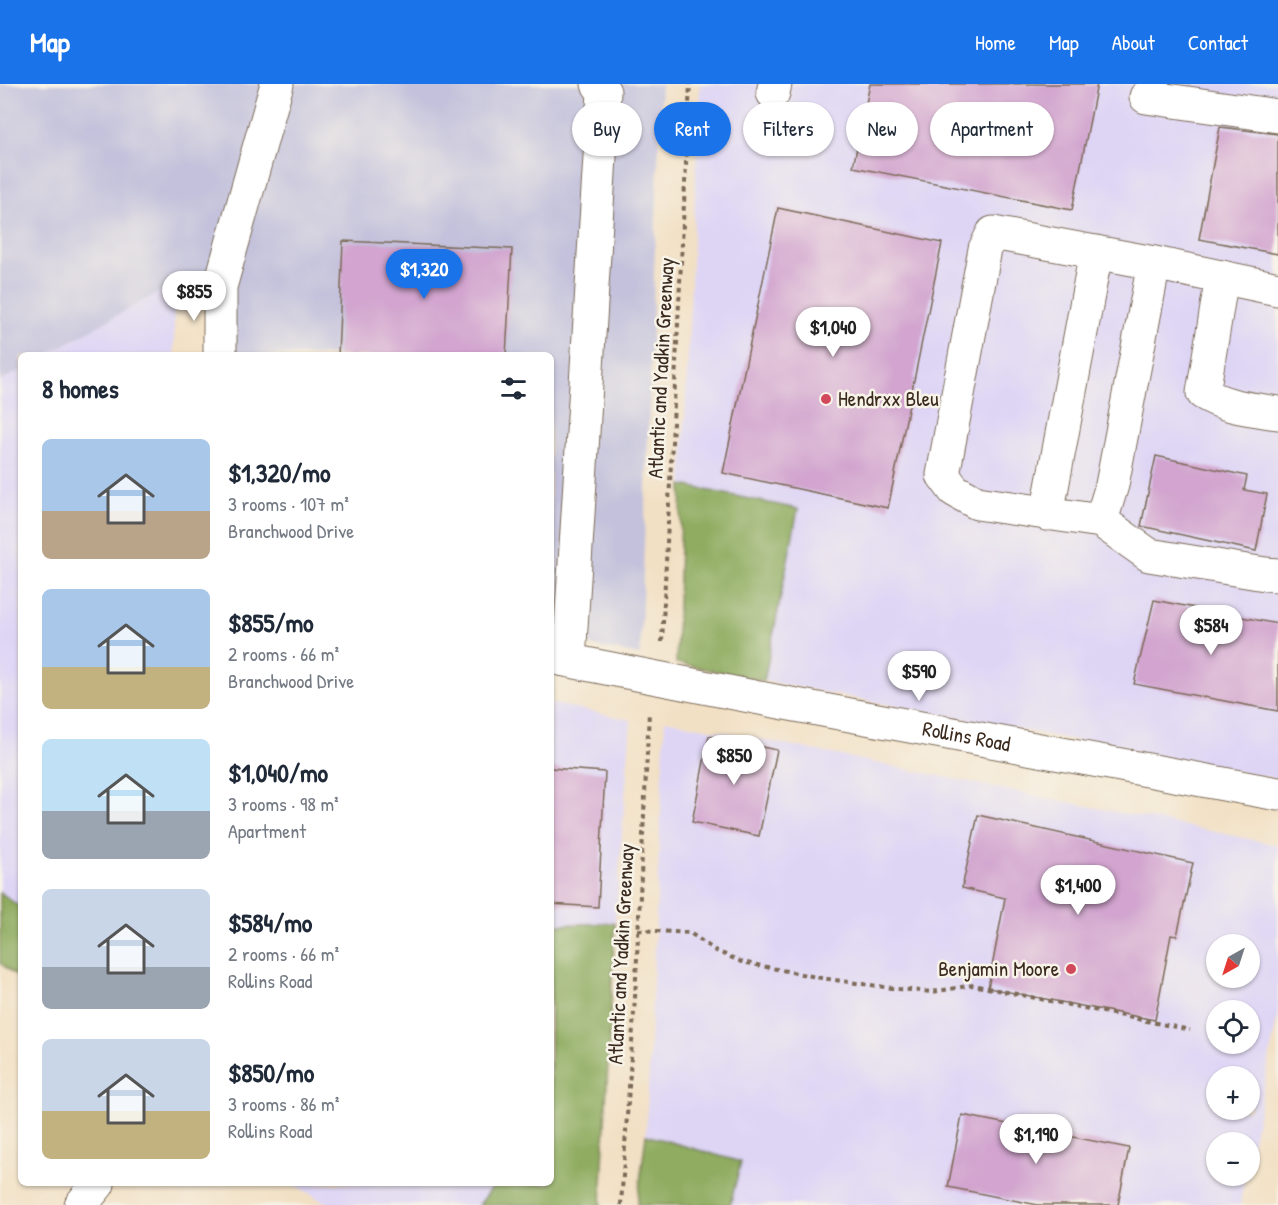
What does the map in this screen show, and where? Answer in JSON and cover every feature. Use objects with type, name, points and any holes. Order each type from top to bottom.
[{"type":"street","points":[[220,352],[220,287],[278,84]]},
{"type":"street","points":[[560,658],[604,93],[598,84]]},
{"type":"street","points":[[1146,97],[1278,116]]},
{"type":"street","points":[[1278,290],[1154,263],[993,233],[985,249],[943,475],[954,490],[977,502],[1101,521],[1149,555],[1265,574],[1278,574]]},
{"type":"street","points":[[1047,514],[1096,252]]},
{"type":"street","points":[[1101,521],[1112,485],[1154,263]]},
{"type":"street","points":[[1222,277],[1203,393],[1215,401],[1278,413]]},
{"type":"street","name":"Rollins Road","points":[[560,658],[824,710],[1278,794]]},
{"type":"street","points":[[81,1205],[96,1186]]},
{"type":"path","name":"Atlantic and Yadkin Greenway","points":[[661,652],[690,84]]},
{"type":"path","name":"Atlantic and Yadkin Greenway","points":[[621,1205],[650,704]]},
{"type":"path","points":[[638,930],[690,933],[717,951],[742,962],[820,978],[932,992],[973,985],[1190,1030]]},
{"type":"shaded area","points":[[0,84],[661,84],[660,102],[654,102],[654,156],[658,156],[640,655],[554,639],[554,352],[233,352],[232,284],[175,283],[51,352],[18,352],[18,372],[0,381]]},
{"type":"shaded area","points":[[700,84],[1278,84],[1278,779],[764,681],[798,509],[682,485],[697,156],[731,156],[731,102],[699,102]]},
{"type":"shaded area","points":[[174,283],[174,352],[51,352]]},
{"type":"shaded area","points":[[18,372],[18,906],[0,892],[0,381]]},
{"type":"shaded area","points":[[554,704],[631,720],[615,923],[554,925]]},
{"type":"shaded area","points":[[665,720],[1278,845],[1278,1014],[1260,1105],[1260,1066],[1206,1066],[1206,1120],[1257,1120],[1255,1132],[1206,1132],[1206,1186],[1243,1186],[1240,1205],[730,1205],[740,1162],[646,1135]]},
{"type":"shaded area","points":[[297,1186],[493,1186],[479,1205],[330,1205]]},
{"type":"green space","points":[[682,485],[798,509],[764,681],[676,663]]},
{"type":"green space","points":[[0,892],[18,906],[18,978],[0,963]]},
{"type":"green space","points":[[615,923],[601,1205],[479,1205],[493,1186],[554,1186],[554,925]]},
{"type":"green space","points":[[646,1135],[741,1162],[730,1205],[637,1205]]},
{"type":"building","points":[[870,84],[1097,84],[1072,210],[853,167],[855,156],[918,156],[918,102],[866,102]]},
{"type":"building","points":[[1220,127],[1278,134],[1278,254],[1199,239]]},
{"type":"building","points":[[778,208],[942,243],[888,508],[723,473]]},
{"type":"building","points":[[343,241],[512,249],[506,352],[338,352]]},
{"type":"building","points":[[1156,456],[1247,476],[1244,490],[1267,494],[1256,551],[1141,526]]},
{"type":"building","points":[[1154,600],[1278,624],[1278,711],[1134,684]]},
{"type":"building","points":[[709,736],[777,750],[759,836],[692,822]]},
{"type":"building","points":[[554,768],[605,772],[598,907],[554,904]]},
{"type":"building","points":[[978,815],[1193,863],[1177,936],[1171,935],[1155,1020],[988,988],[1005,898],[962,888]]},
{"type":"building","points":[[962,1115],[1129,1148],[1118,1205],[1038,1205],[948,1187]]},
{"type":"place","name":"Hendrxx Bleu","points":[[826,399]]},
{"type":"place","name":"Benjamin Moore","points":[[1071,969]]}]
